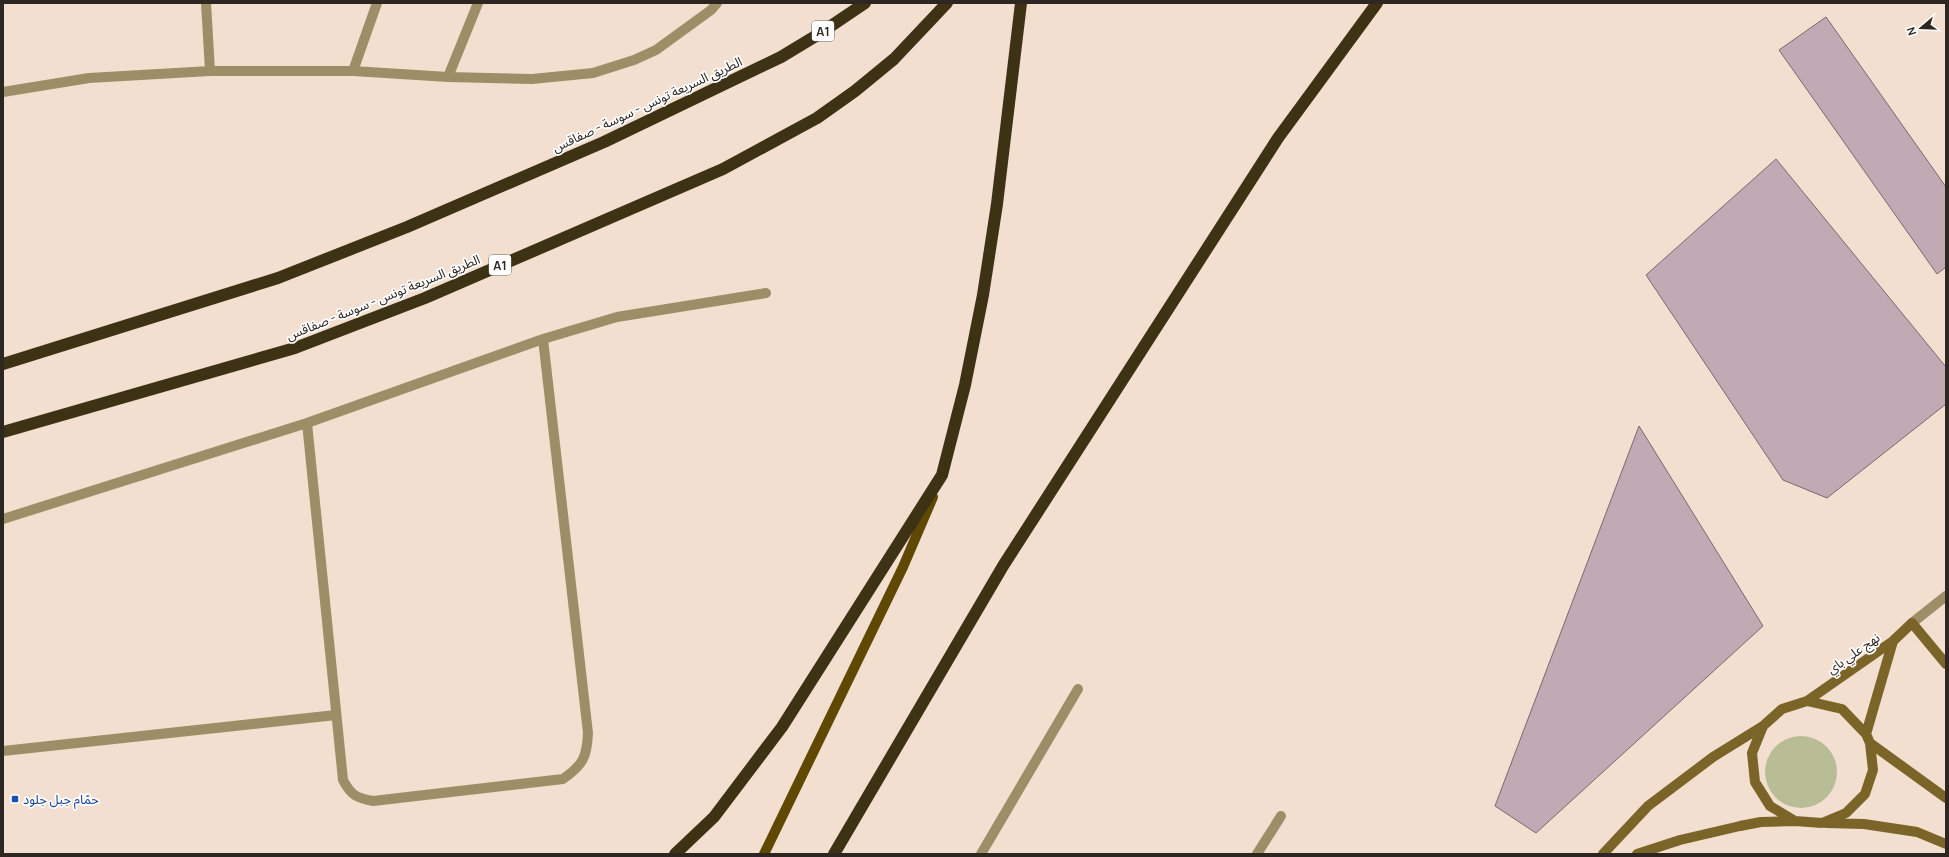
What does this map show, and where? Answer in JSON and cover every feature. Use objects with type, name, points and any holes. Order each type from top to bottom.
[{"type":"highway","name":"الطريق السريعة تونس - سوسة - صفاقس","points":[[3,364],[278,278],[407,227],[604,142],[781,57],[865,3]]},
{"type":"highway","name":"الطريق السريعة تونس - سوسة - صفاقس","points":[[3,432],[295,348],[425,298],[723,169],[817,118],[855,91],[894,59],[948,3]]},
{"type":"highway","points":[[675,854],[714,817],[782,728],[942,475],[964,385],[983,295],[997,204],[1021,3]]},
{"type":"highway","points":[[834,854],[1003,566],[1278,138],[1377,3]]},
{"type":"main road","points":[[764,854],[904,567],[942,475]]},
{"type":"main road","points":[[1893,641],[1912,624],[1946,664]]},
{"type":"main road","name":"نهج علي باي","points":[[1807,701],[1893,641]]},
{"type":"main road","name":"نهج علي باي","points":[[1868,739],[1893,641]]},
{"type":"main road","points":[[1603,854],[1648,806],[1713,757],[1764,726],[1782,709],[1807,701],[1842,709],[1868,739],[1946,798]]},
{"type":"main road","points":[[1764,726],[1752,753],[1755,782],[1770,806],[1794,821]]},
{"type":"main road","points":[[1822,823],[1846,813],[1864,794],[1873,770],[1868,739]]},
{"type":"main road","points":[[1637,854],[1680,840],[1761,822],[1794,821],[1864,824],[1917,832],[1946,844]]},
{"type":"street","points":[[206,3],[210,71]]},
{"type":"street","points":[[353,72],[377,3]]},
{"type":"street","points":[[448,77],[478,3]]},
{"type":"street","points":[[3,92],[89,78],[210,71],[353,72],[448,77],[532,79],[593,73],[618,66],[656,50],[711,10],[718,3]]},
{"type":"street","points":[[3,519],[307,423],[543,339],[617,317],[766,293]]},
{"type":"street","points":[[307,423],[343,780],[349,792],[361,799],[373,800],[563,779],[578,768],[588,752],[588,733],[543,339]]},
{"type":"street","points":[[1912,624],[1946,596]]},
{"type":"street","points":[[981,854],[1078,689]]},
{"type":"street","points":[[3,750],[336,715]]},
{"type":"street","points":[[1257,854],[1281,816]]},
{"type":"green space","points":[[1801,736],[1821,742],[1831,752],[1837,772],[1831,792],[1821,802],[1801,808],[1781,802],[1771,792],[1765,772],[1771,752],[1781,742]]},
{"type":"building","points":[[1826,17],[1946,187],[1946,267],[1937,274],[1779,50]]},
{"type":"building","points":[[1776,159],[1946,367],[1946,404],[1827,498],[1783,480],[1646,275]]},
{"type":"building","points":[[1639,426],[1763,626],[1536,833],[1495,806]]},
{"type":"place","name":"حمّام جبل جلود","points":[[15,799]]}]
